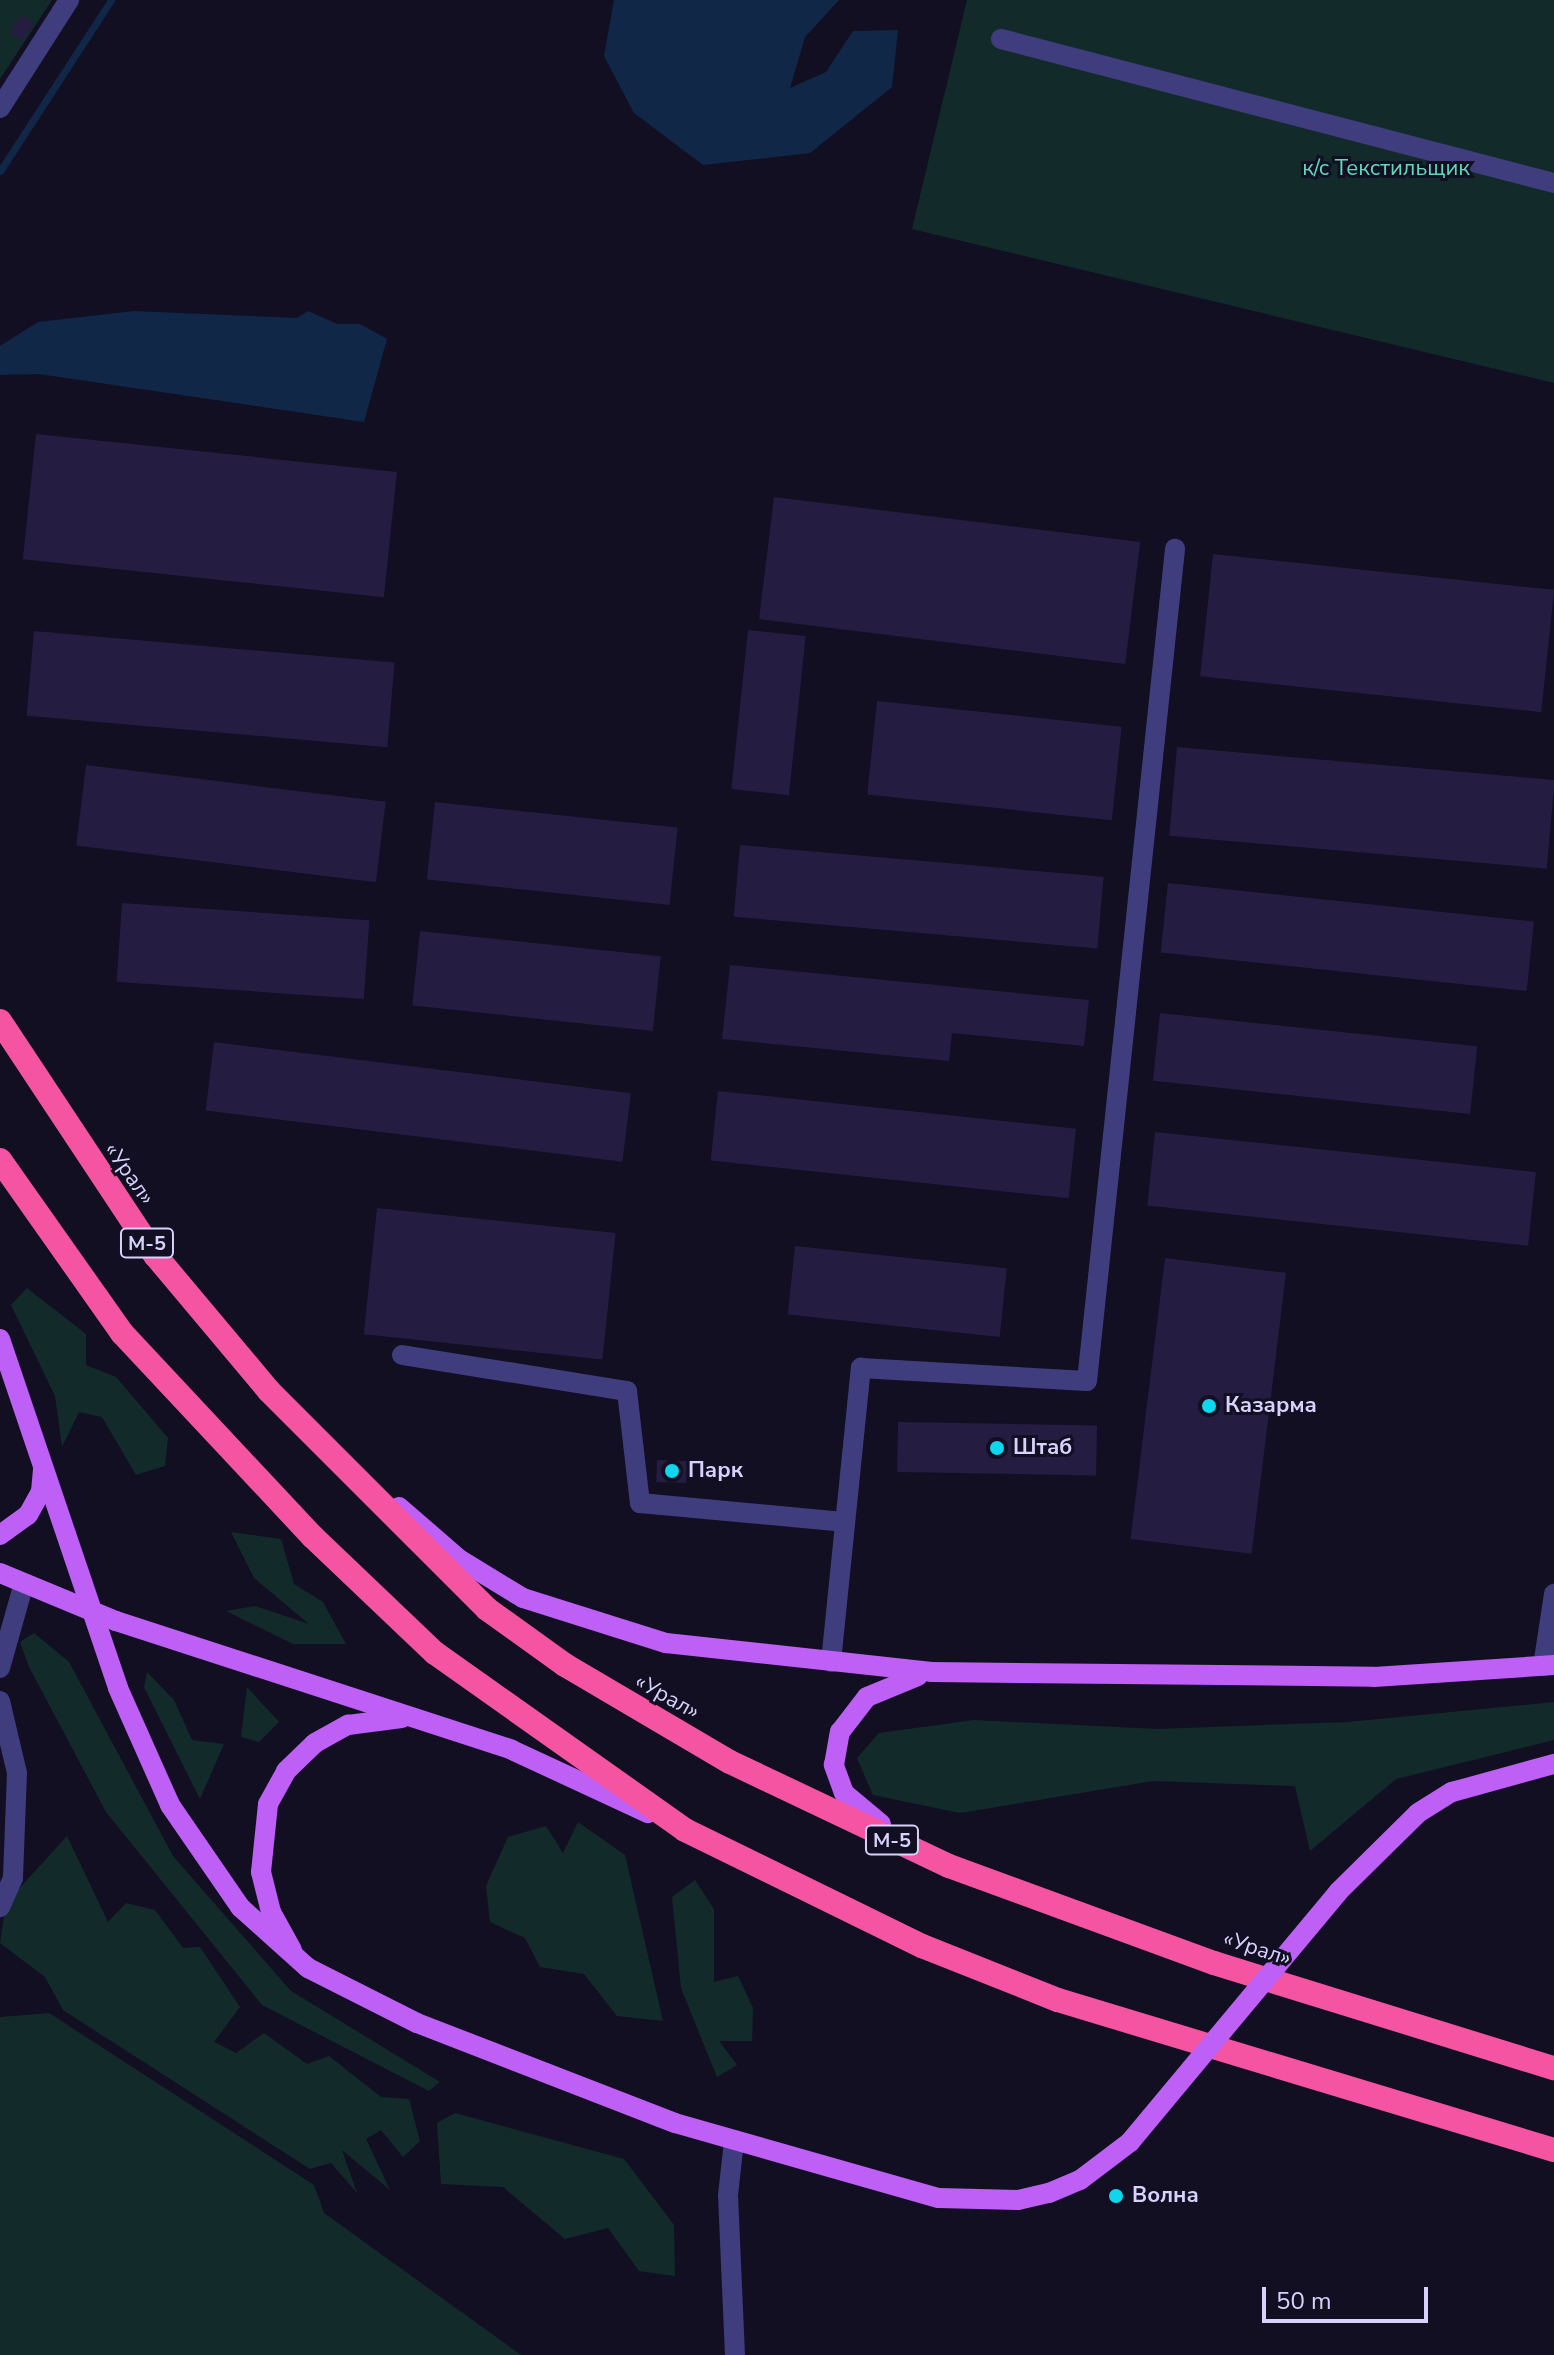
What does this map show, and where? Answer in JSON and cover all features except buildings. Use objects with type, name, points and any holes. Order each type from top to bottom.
[{"type":"highway","name":"«Урал»","points":[[0,1021],[155,1255],[319,1448],[487,1609],[565,1665],[730,1762],[949,1866],[1214,1963],[1554,2068]]},
{"type":"highway","points":[[0,1160],[122,1333],[313,1537],[435,1653],[685,1830],[827,1903],[1058,2000],[1554,2150]]},
{"type":"main road","points":[[0,1339],[141,1742],[201,1859],[270,1939],[308,1968],[417,2023],[734,2141],[939,2198],[983,2202],[1049,2193],[1080,2180],[1130,2142],[1338,1892],[1418,1813],[1452,1792],[1554,1764]]},
{"type":"main road","points":[[319,1448],[459,1559],[523,1598],[666,1643],[931,1672],[1374,1677],[1548,1666]]},
{"type":"main road","points":[[0,1535],[28,1515],[41,1492],[43,1465]]},
{"type":"main road","points":[[0,1573],[93,1611],[512,1750],[685,1830]]},
{"type":"main road","points":[[931,1672],[867,1697],[840,1732],[834,1765],[859,1810],[949,1866]]},
{"type":"main road","points":[[308,1968],[271,1912],[261,1872],[268,1804],[286,1771],[315,1743],[383,1717],[424,1719]]},
{"type":"street","points":[[0,108],[69,0]]},
{"type":"street","points":[[1001,39],[1554,183]]},
{"type":"street","points":[[831,1662],[861,1368],[1087,1381],[1175,549]]},
{"type":"street","points":[[402,1355],[627,1391],[640,1503],[843,1522]]},
{"type":"street","points":[[0,1668],[24,1583]]},
{"type":"street","points":[[1548,1666],[1554,1594]]},
{"type":"street","points":[[0,1701],[17,1773],[13,1878],[0,1907]]},
{"type":"street","points":[[734,2141],[728,2195],[735,2355]]},
{"type":"green space","points":[[0,0],[52,0],[0,79]]},
{"type":"green space","name":"к/с Текстильщик","points":[[967,0],[1554,0],[1554,383],[912,229]]},
{"type":"green space","points":[[27,1288],[86,1334],[86,1365],[116,1377],[168,1438],[165,1466],[136,1475],[102,1417],[79,1412],[62,1447],[55,1396],[11,1305]]},
{"type":"green space","points":[[231,1532],[281,1539],[294,1584],[323,1602],[346,1644],[293,1644],[226,1611],[255,1606],[309,1624],[254,1578]]},
{"type":"green space","points":[[34,1633],[69,1662],[173,1856],[291,1991],[440,2082],[429,2091],[262,2005],[106,1812],[29,1667],[20,1642]]},
{"type":"green space","points":[[147,1672],[174,1700],[192,1740],[224,1744],[200,1799],[144,1687]]},
{"type":"green space","points":[[247,1687],[279,1722],[259,1742],[241,1737]]},
{"type":"green space","points":[[1554,1702],[1554,1740],[1396,1779],[1310,1851],[1295,1786],[1153,1781],[960,1813],[873,1795],[857,1758],[879,1733],[974,1720],[1157,1729],[1348,1722]]},
{"type":"green space","points":[[578,1822],[625,1855],[663,2021],[617,2016],[584,1974],[540,1967],[525,1938],[490,1922],[486,1886],[508,1837],[546,1826],[563,1853]]},
{"type":"green space","points":[[67,1836],[108,1922],[126,1903],[155,1910],[183,1948],[200,1947],[240,2007],[214,2042],[236,2053],[264,2033],[307,2064],[329,2056],[381,2097],[409,2099],[420,2141],[403,2157],[381,2130],[366,2139],[390,2190],[342,2150],[357,2193],[331,2163],[310,2169],[63,2010],[45,1977],[0,1943],[6,1903]]},
{"type":"green space","points":[[695,1880],[714,1909],[714,1982],[738,1976],[753,2008],[752,2041],[719,2041],[737,2065],[717,2077],[681,1988],[672,1897]]},
{"type":"green space","points":[[49,2013],[314,2185],[324,2213],[521,2355],[0,2355],[0,2017]]},
{"type":"green space","points":[[455,2113],[624,2159],[674,2225],[675,2276],[639,2271],[608,2228],[565,2239],[503,2187],[441,2184],[437,2123]]},
{"type":"water","points":[[614,0],[839,0],[805,37],[790,88],[826,72],[853,31],[898,30],[892,87],[810,153],[703,165],[634,113],[604,56]]},
{"type":"water","points":[[134,311],[297,318],[308,311],[337,324],[360,324],[387,339],[364,422],[39,374],[0,375],[0,346],[38,322]]},
{"type":"waterway","points":[[0,171],[111,0]]},
{"type":"place","name":"Казарма","points":[[1209,1406]]},
{"type":"place","name":"Штаб","points":[[997,1448]]},
{"type":"place","name":"Парк","points":[[672,1471]]},
{"type":"place","name":"Волна","points":[[1116,2196]]}]
